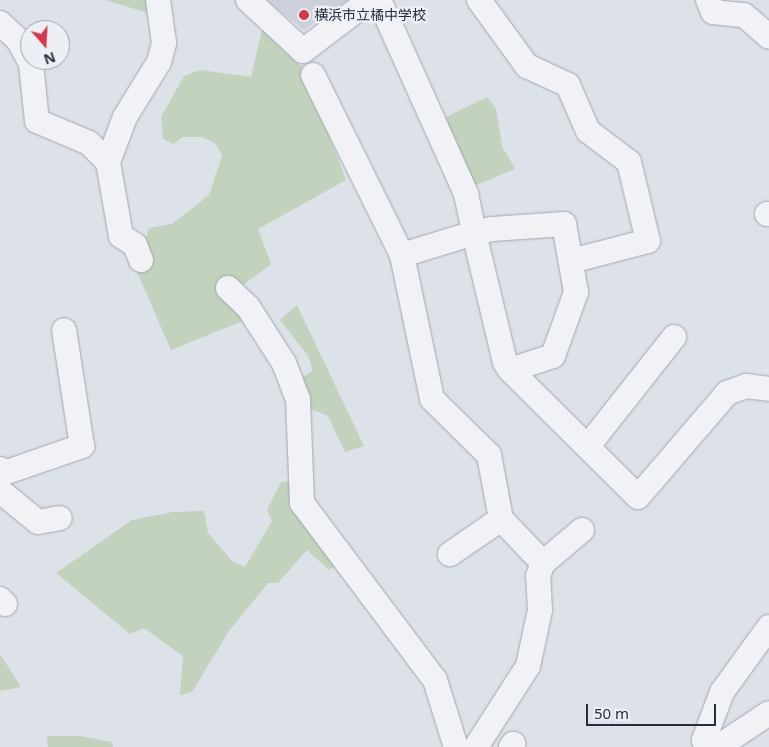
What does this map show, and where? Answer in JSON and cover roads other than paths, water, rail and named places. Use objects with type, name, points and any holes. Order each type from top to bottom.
[{"type":"street","points":[[141,260],[135,244],[121,236],[108,162],[126,117],[159,62],[164,43],[158,0]]},
{"type":"street","points":[[248,0],[303,51],[370,0]]},
{"type":"street","points":[[379,0],[466,194],[474,233],[510,370],[638,497],[727,393],[746,386],[769,389]]},
{"type":"street","points":[[479,0],[526,66],[568,84],[588,131],[630,162],[648,241],[571,262]]},
{"type":"street","points":[[708,0],[713,12],[744,15],[769,36]]},
{"type":"street","points":[[0,23],[19,41],[31,64],[37,121],[89,143],[108,162]]},
{"type":"street","points":[[313,74],[402,255],[432,399],[489,455],[501,519],[543,563]]},
{"type":"street","points":[[402,255],[474,233],[564,224],[576,292],[553,356],[510,370]]},
{"type":"street","points":[[228,288],[248,307],[284,363],[298,399],[302,503],[435,680],[456,747]]},
{"type":"street","points":[[60,518],[38,522],[1,479],[82,446],[64,330]]},
{"type":"street","points":[[588,446],[674,337]]},
{"type":"street","points":[[450,554],[501,519]]},
{"type":"street","points":[[482,745],[528,666],[540,610],[538,576],[543,563],[582,530]]},
{"type":"street","points":[[706,747],[704,740],[722,692],[769,627]]},
{"type":"street","points":[[718,747],[769,713]]},
{"type":"place","name":"横浜市立橘中学校","points":[[304,15]]}]
